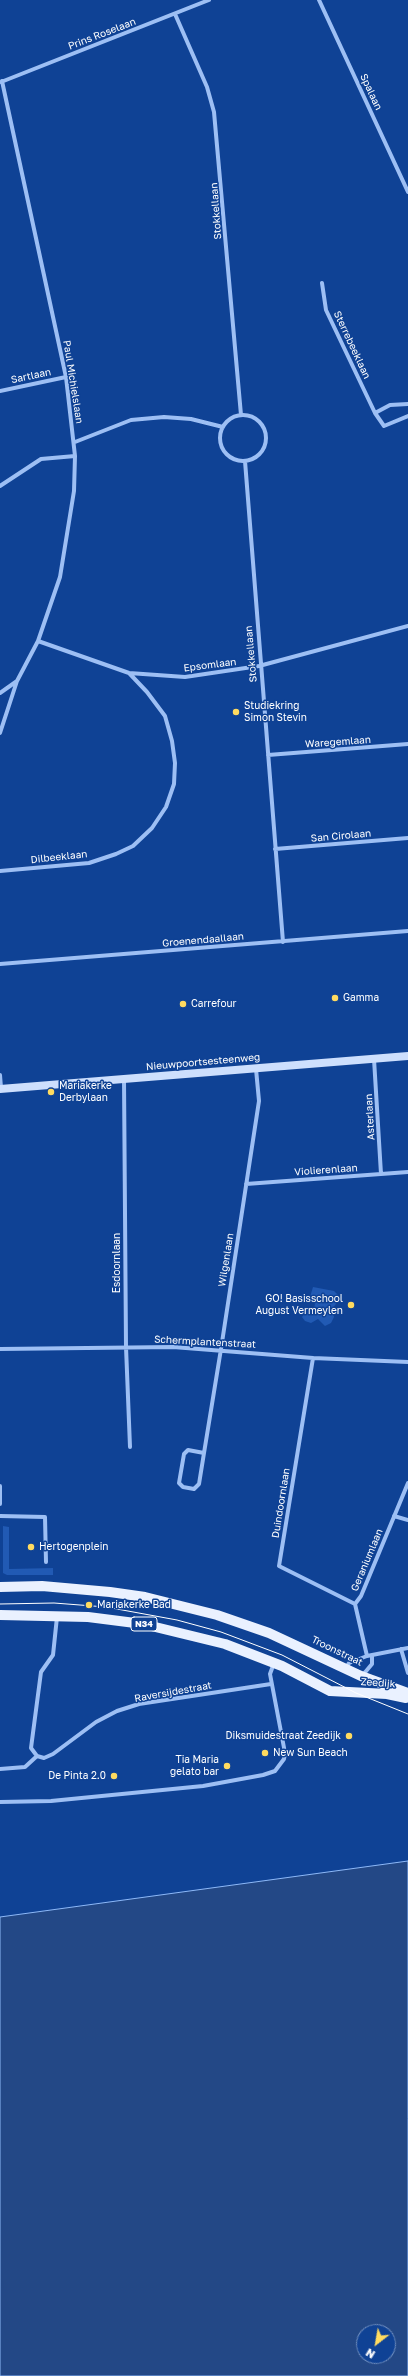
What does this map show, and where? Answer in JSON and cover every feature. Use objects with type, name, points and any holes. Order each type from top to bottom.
[{"type":"main road","name":"Nieuwpoortsesteenweg","points":[[1,1088],[408,1056]]},
{"type":"main road","name":"Troonstraat","points":[[0,1587],[86,1588],[145,1597],[217,1615],[269,1633],[361,1676],[356,1686],[345,1693]]},
{"type":"main road","name":"N34","points":[[0,1615],[58,1615],[143,1624],[186,1633],[225,1644],[274,1663],[330,1691],[345,1693]]},
{"type":"main road","name":"Zeedijk","points":[[361,1676],[408,1693]]},
{"type":"main road","name":"Zeedijk","points":[[345,1693],[387,1694],[408,1698]]},
{"type":"street","name":"Prins Roselaan","points":[[1,82],[209,0]]},
{"type":"street","name":"Spalaan","points":[[319,0],[408,192]]},
{"type":"street","name":"Stokkellaan","points":[[175,14],[207,87],[214,112],[241,415]]},
{"type":"street","name":"Paul Michielslaan","points":[[0,733],[17,681],[38,641],[60,577],[68,538],[74,491],[75,456],[75,442],[66,377],[1,82]]},
{"type":"street","name":"Sterrebeeklaan","points":[[322,282],[326,310],[375,413],[384,426],[408,416]]},
{"type":"street","name":"Sartlaan","points":[[0,391],[66,377]]},
{"type":"street","points":[[375,413],[390,405],[408,404]]},
{"type":"street","points":[[241,415],[257,419],[262,425],[266,440],[259,454],[245,461],[236,460],[224,450],[220,443],[223,427],[234,416],[241,415]]},
{"type":"street","points":[[75,442],[131,420],[164,417],[191,419],[223,427]]},
{"type":"street","points":[[0,486],[41,459],[75,456]]},
{"type":"street","name":"Stokkellaan","points":[[245,461],[259,666],[268,755],[282,942]]},
{"type":"street","name":"Epsomlaan","points":[[38,641],[129,674],[185,676],[259,666],[408,626]]},
{"type":"street","name":"Dilbeeklaan","points":[[0,871],[88,863],[116,854],[133,846],[152,828],[166,808],[174,784],[175,763],[172,741],[165,716],[147,692],[129,674]]},
{"type":"street","points":[[0,693],[17,681]]},
{"type":"street","name":"Waregemlaan","points":[[268,755],[408,744]]},
{"type":"street","name":"San Cirolaan","points":[[275,849],[408,838]]},
{"type":"street","name":"Groenendaallaan","points":[[0,964],[408,931]]},
{"type":"street","name":"Asterlaan","points":[[374,1059],[381,1174]]},
{"type":"street","name":"Wilgenlaan","points":[[204,1453],[188,1450],[184,1454],[179,1483],[183,1487],[194,1489],[199,1484],[221,1350],[259,1101],[256,1068]]},
{"type":"street","points":[[0,1075],[1,1088]]},
{"type":"street","name":"Esdoornlaan","points":[[124,1079],[126,1347],[130,1447]]},
{"type":"street","name":"Violierenlaan","points":[[246,1184],[408,1172]]},
{"type":"street","name":"Schermplantenstraat","points":[[0,1349],[126,1347],[221,1350],[312,1358],[408,1362]]},
{"type":"street","name":"Duindoornlaan","points":[[312,1358],[279,1566],[355,1604]]},
{"type":"street","name":"Geraniumlaan","points":[[370,1656],[355,1604],[361,1596],[408,1483]]},
{"type":"street","points":[[0,1486],[0,1504]]},
{"type":"street","points":[[0,1516],[45,1517],[46,1562]]},
{"type":"street","points":[[394,1516],[408,1520]]},
{"type":"street","points":[[37,1756],[31,1748],[40,1672],[53,1655],[58,1615]]},
{"type":"street","points":[[346,1669],[349,1663],[370,1656],[408,1648]]},
{"type":"street","points":[[401,1649],[408,1673]]},
{"type":"street","points":[[361,1676],[372,1664],[370,1656]]},
{"type":"street","points":[[0,1802],[51,1801],[204,1786],[263,1775],[275,1771],[284,1759],[284,1753],[271,1684],[270,1674],[274,1663]]},
{"type":"street","name":"Raversijdestraat","points":[[0,1769],[25,1767],[37,1756],[44,1758],[53,1754],[96,1722],[117,1711],[132,1706],[271,1684]]},
{"type":"shaded area","points":[[313,1287],[334,1291],[338,1295],[339,1300],[332,1309],[334,1317],[331,1323],[325,1326],[318,1319],[311,1323],[305,1321],[302,1317],[306,1312],[314,1308],[315,1304],[310,1297]]},
{"type":"shaded area","points":[[3,1526],[9,1527],[9,1569],[53,1568],[53,1575],[7,1575],[3,1573]]},
{"type":"shaded area","points":[[408,1861],[408,2376],[0,2376],[0,1917]]},
{"type":"tram line","points":[[0,1604],[54,1603],[106,1607],[177,1620],[221,1632],[282,1655],[356,1693],[408,1714]]},
{"type":"place","name":"Studiekring Simon Stevin","points":[[236,712]]},
{"type":"place","name":"Gamma","points":[[335,998]]},
{"type":"place","name":"Carrefour","points":[[183,1004]]},
{"type":"place","name":"Mariakerke Derbylaan","points":[[51,1092]]},
{"type":"place","name":"GO! Basisschool August Vermeylen","points":[[351,1305]]},
{"type":"place","name":"Hertogenplein","points":[[31,1547]]},
{"type":"place","name":"Mariakerke Bad","points":[[89,1605]]},
{"type":"place","name":"Diksmuidestraat Zeedijk","points":[[349,1736]]},
{"type":"place","name":"New Sun Beach","points":[[265,1753]]},
{"type":"place","name":"Tia Maria gelato bar","points":[[227,1766]]},
{"type":"place","name":"De Pinta 2.0","points":[[114,1776]]}]
